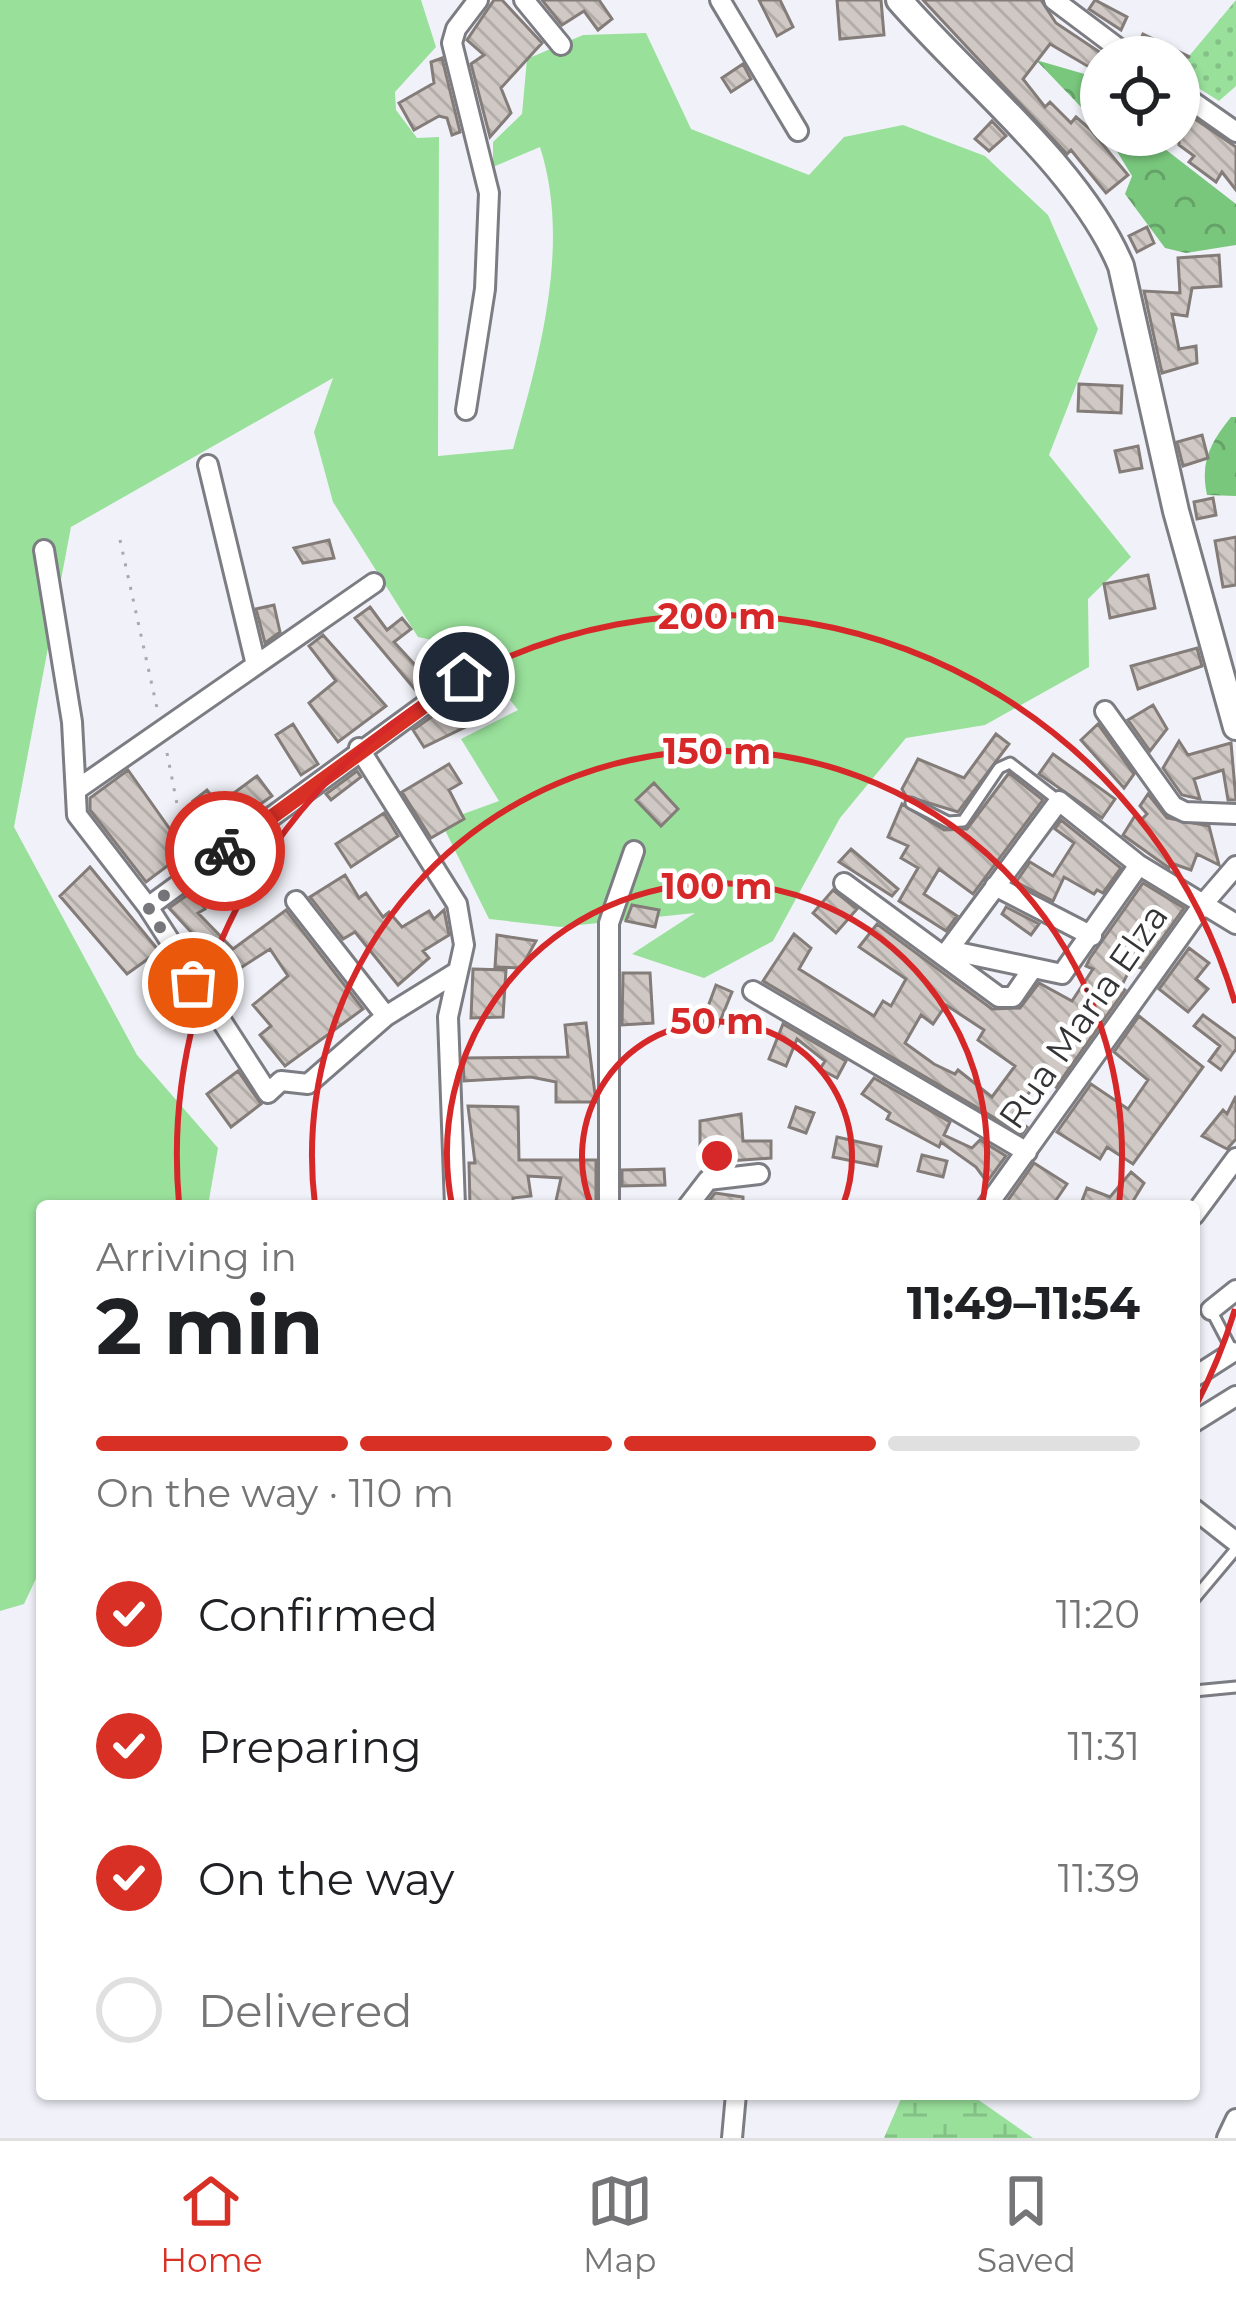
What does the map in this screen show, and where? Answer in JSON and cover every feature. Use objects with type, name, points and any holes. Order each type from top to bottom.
[{"type":"street","points":[[524,0],[561,45]]},
{"type":"street","points":[[720,0],[799,131]]},
{"type":"street","points":[[899,0],[1060,170],[1109,238],[1121,266],[1176,511],[1236,727]]},
{"type":"street","points":[[466,410],[490,219],[483,153],[454,62],[456,28],[470,2]]},
{"type":"street","points":[[1060,2],[1103,36]]},
{"type":"street","points":[[1200,107],[1236,132]]},
{"type":"street","points":[[208,465],[256,665]]},
{"type":"street","points":[[44,550],[79,788],[77,815],[148,907],[268,1093],[281,1081],[308,1084],[386,1016],[458,972]]},
{"type":"street","points":[[79,788],[374,584]]},
{"type":"street","points":[[148,907],[359,748],[464,677]]},
{"type":"street","points":[[1105,711],[1179,810],[1236,814]]},
{"type":"street","points":[[359,748],[457,904],[464,945],[448,1017],[455,1200]]},
{"type":"street","points":[[946,953],[1059,801],[1139,865],[1236,924]]},
{"type":"street","points":[[609,1200],[609,923],[634,851]]},
{"type":"street","points":[[946,953],[1062,974],[1139,865]]},
{"type":"street","name":"Rua Maria Elza","points":[[991,1200],[1204,903],[1236,866]]},
{"type":"street","points":[[844,883],[1004,999],[1013,997],[1031,970]]},
{"type":"street","points":[[995,886],[1092,936]]},
{"type":"street","points":[[296,901],[386,1016]]},
{"type":"street","points":[[753,991],[1027,1152]]},
{"type":"street","points":[[1200,1207],[1236,1158]]},
{"type":"street","points":[[693,1200],[708,1180],[759,1174]]},
{"type":"street","points":[[1218,1184],[1236,1198]]},
{"type":"street","points":[[1211,1310],[1236,1290]]},
{"type":"street","points":[[1200,1373],[1232,1352]]},
{"type":"street","points":[[1200,1418],[1236,1396]]},
{"type":"street","points":[[1200,1514],[1236,1545]]},
{"type":"street","points":[[732,2138],[735,2100]]},
{"type":"street","points":[[1227,2138],[1236,2119]]},
{"type":"lane","points":[[911,803],[947,822],[963,821],[999,768],[1010,763],[1059,801]]},
{"type":"lane","points":[[1211,1310],[1232,1352]]},
{"type":"lane","points":[[1200,1591],[1236,1545]]},
{"type":"lane","points":[[1200,1690],[1236,1687]]},
{"type":"path","points":[[120,540],[177,804],[213,860]]},
{"type":"green space","points":[[0,0],[421,0],[436,47],[395,92],[396,110],[417,138],[439,137],[438,456],[513,449],[542,337],[553,222],[540,147],[493,167],[493,142],[522,114],[527,59],[583,35],[646,33],[691,129],[809,175],[844,137],[903,125],[985,156],[1048,215],[1098,329],[1049,455],[1131,557],[1088,599],[1089,667],[985,725],[906,738],[840,818],[773,941],[704,978],[632,954],[695,913],[560,927],[489,919],[441,822],[499,801],[461,739],[518,710],[468,648],[418,637],[333,502],[314,432],[333,378],[71,527],[14,827],[137,1055],[218,1148],[209,1200],[36,1200],[36,1579],[24,1604],[0,1611]]},
{"type":"green space","points":[[1236,0],[1236,86],[1219,101],[1200,89],[1200,43]]},
{"type":"green space","points":[[1036,60],[1080,73],[1080,106]]},
{"type":"green space","points":[[1120,156],[1174,156],[1236,204],[1236,245],[1186,253],[1165,248],[1125,194],[1132,176]]},
{"type":"green space","points":[[1231,417],[1236,417],[1236,496],[1207,495],[1208,453]]},
{"type":"green space","points":[[900,2100],[979,2100],[1033,2138],[884,2138]]},
{"type":"building","points":[[494,0],[502,0],[542,43],[501,88],[511,113],[490,137],[471,64],[484,55],[467,40]]},
{"type":"building","points":[[542,0],[599,0],[612,19],[598,30],[584,11],[562,25]]},
{"type":"building","points":[[759,0],[780,0],[793,27],[777,36]]},
{"type":"building","points":[[837,0],[881,0],[884,35],[840,39]]},
{"type":"building","points":[[923,0],[1041,0],[1056,23],[1080,39],[1080,62],[1050,44],[1023,79],[1045,107],[1050,102],[1071,123],[1076,117],[1080,120],[1080,156],[1112,156],[1128,175],[1106,193],[1071,150],[1067,154]]},
{"type":"building","points":[[1095,0],[1127,17],[1121,30],[1089,9]]},
{"type":"building","points":[[442,58],[460,132],[452,135],[447,118],[439,116],[414,130],[399,103],[434,83],[431,62]]},
{"type":"building","points":[[743,64],[751,79],[731,92],[722,78]]},
{"type":"building","points":[[992,121],[1006,136],[989,151],[975,139]]},
{"type":"building","points":[[1200,122],[1236,147],[1236,190],[1222,172],[1216,182],[1189,162],[1200,156]]},
{"type":"building","points":[[1147,227],[1154,243],[1137,252],[1129,236]]},
{"type":"building","points":[[1219,255],[1221,286],[1192,288],[1187,316],[1172,314],[1179,349],[1196,346],[1197,363],[1162,373],[1144,291],[1180,293],[1178,258]]},
{"type":"building","points":[[1079,384],[1122,386],[1121,413],[1078,411]]},
{"type":"building","points":[[1202,435],[1208,458],[1183,466],[1177,442]]},
{"type":"building","points":[[1138,446],[1142,468],[1120,472],[1115,451]]},
{"type":"building","points":[[1213,498],[1216,515],[1197,519],[1194,502]]},
{"type":"building","points":[[1236,537],[1236,585],[1223,587],[1215,541]]},
{"type":"building","points":[[329,540],[334,558],[303,563],[294,548]]},
{"type":"building","points":[[1148,575],[1155,608],[1110,618],[1104,584]]},
{"type":"building","points":[[274,605],[280,632],[265,643],[256,609]]},
{"type":"building","points":[[370,607],[387,630],[402,618],[411,629],[394,642],[417,667],[434,651],[448,666],[418,693],[355,618]]},
{"type":"building","points":[[323,635],[386,706],[338,742],[309,703],[336,681],[309,646]]},
{"type":"building","points":[[1197,648],[1202,666],[1138,689],[1131,666]]},
{"type":"building","points":[[465,693],[474,708],[485,702],[492,714],[424,747],[413,730]]},
{"type":"building","points":[[1153,705],[1167,729],[1150,751],[1128,720]]},
{"type":"building","points":[[293,724],[318,764],[301,775],[276,735]]},
{"type":"building","points":[[1098,724],[1134,774],[1124,788],[1081,740]]},
{"type":"building","points":[[996,734],[1009,744],[958,812],[906,796],[902,789],[918,759],[964,778]]},
{"type":"building","points":[[1179,741],[1188,755],[1231,743],[1236,800],[1228,800],[1223,770],[1194,779],[1200,799],[1182,795],[1163,768]]},
{"type":"building","points":[[1053,754],[1115,799],[1102,818],[1039,774]]},
{"type":"building","points":[[449,764],[461,783],[449,790],[464,819],[431,838],[402,792]]},
{"type":"building","points":[[128,770],[186,852],[146,882],[90,810],[90,798]]},
{"type":"building","points":[[357,771],[361,777],[331,800],[326,794]]},
{"type":"building","points":[[1009,773],[1043,800],[973,894],[939,869],[924,894],[957,916],[946,931],[899,901],[918,868],[901,858],[908,846],[888,837],[902,804],[944,830],[967,829]]},
{"type":"building","points":[[257,776],[272,796],[218,834],[193,801],[207,790],[214,799],[234,793]]},
{"type":"building","points":[[654,783],[678,809],[661,826],[636,800]]},
{"type":"building","points":[[1148,794],[1167,818],[1209,826],[1219,865],[1197,854],[1191,870],[1171,863],[1169,868],[1123,835],[1136,814],[1142,819],[1147,814],[1140,806]]},
{"type":"building","points":[[384,813],[398,836],[351,867],[336,844]]},
{"type":"building","points":[[1061,820],[1121,868],[1103,893],[1097,890],[1094,894],[1064,877],[1053,901],[1016,882],[1030,862],[1053,876],[1074,843],[1055,829]]},
{"type":"building","points":[[250,849],[263,866],[236,885],[224,868]]},
{"type":"building","points":[[851,849],[898,889],[892,896],[839,862]]},
{"type":"building","points":[[90,867],[159,951],[127,974],[60,896]]},
{"type":"building","points":[[345,875],[359,898],[366,893],[383,917],[389,912],[402,927],[429,911],[434,919],[444,910],[449,935],[423,951],[429,958],[398,985],[355,932],[343,939],[310,897]]},
{"type":"building","points":[[1143,883],[1184,908],[1141,968],[1132,965],[1121,987],[1125,990],[1056,1087],[1042,1075],[1012,1116],[1027,1127],[1022,1134],[763,981],[794,934],[811,948],[799,969],[874,1016],[883,1001],[891,1006],[906,979],[859,947],[877,924],[992,1009],[1020,1008],[1039,983],[1072,1001],[1093,969],[1086,966]],"holes":[[[946,1005],[984,1030],[978,1040],[1015,1066],[992,1097],[958,1070],[955,1074],[934,1064],[905,1043],[921,1015],[933,1024]]]},
{"type":"building","points":[[833,890],[857,909],[836,933],[813,913]]},
{"type":"building","points":[[193,891],[205,909],[198,913],[233,949],[286,910],[363,1009],[285,1066],[260,1035],[271,1026],[253,1005],[288,976],[270,949],[214,985],[193,952],[203,945],[169,908]]},
{"type":"building","points":[[632,905],[659,910],[655,927],[626,921]]},
{"type":"building","points":[[1006,907],[1039,924],[1031,935],[1002,914]]},
{"type":"building","points":[[497,935],[536,941],[521,968],[495,967]]},
{"type":"building","points":[[1189,948],[1209,963],[1196,979],[1208,989],[1188,1012],[1159,989]]},
{"type":"building","points":[[473,969],[506,970],[503,1017],[471,1018]]},
{"type":"building","points":[[623,973],[650,973],[653,1023],[622,1025]]},
{"type":"building","points":[[716,985],[732,992],[718,1026],[703,1020]]},
{"type":"building","points":[[1203,1015],[1236,1039],[1236,1049],[1221,1070],[1209,1061],[1220,1046],[1194,1026]]},
{"type":"building","points":[[1139,1016],[1203,1067],[1133,1164],[1107,1147],[1100,1159],[1057,1132],[1091,1084],[1128,1109],[1148,1080],[1114,1052]]},
{"type":"building","points":[[586,1023],[596,1102],[556,1102],[556,1082],[531,1077],[464,1081],[463,1058],[568,1057],[565,1025]]},
{"type":"building","points":[[783,1024],[846,1061],[837,1078],[820,1069],[825,1061],[797,1039],[786,1066],[769,1059]]},
{"type":"building","points":[[238,1071],[261,1104],[231,1127],[207,1094]]},
{"type":"building","points":[[874,1078],[950,1122],[944,1135],[972,1148],[980,1140],[1006,1156],[987,1182],[976,1167],[941,1142],[939,1147],[887,1119],[890,1113],[862,1094]]},
{"type":"building","points":[[1236,1096],[1236,1139],[1227,1149],[1202,1136],[1223,1110],[1227,1114]]},
{"type":"building","points":[[468,1106],[518,1107],[519,1160],[596,1160],[596,1200],[556,1200],[561,1178],[528,1176],[531,1196],[470,1200],[469,1163],[475,1163]]},
{"type":"building","points":[[796,1107],[814,1113],[806,1133],[789,1127]]},
{"type":"building","points":[[741,1114],[743,1141],[771,1141],[771,1158],[700,1163],[700,1121]]},
{"type":"building","points":[[837,1137],[881,1147],[877,1166],[833,1157]]},
{"type":"building","points":[[922,1155],[947,1161],[943,1177],[918,1171]]},
{"type":"building","points":[[1034,1163],[1067,1184],[1056,1200],[1008,1200]]},
{"type":"building","points":[[664,1169],[665,1185],[622,1186],[622,1170]]},
{"type":"building","points":[[1131,1172],[1144,1183],[1134,1200],[1082,1200],[1087,1188],[1110,1197]]},
{"type":"building","points":[[715,1193],[743,1197],[743,1200],[710,1200]]},
{"type":"way so far","points":[[193,983],[148,907],[225,851]]},
{"type":"route","points":[[225,851],[359,748],[464,677]]}]
